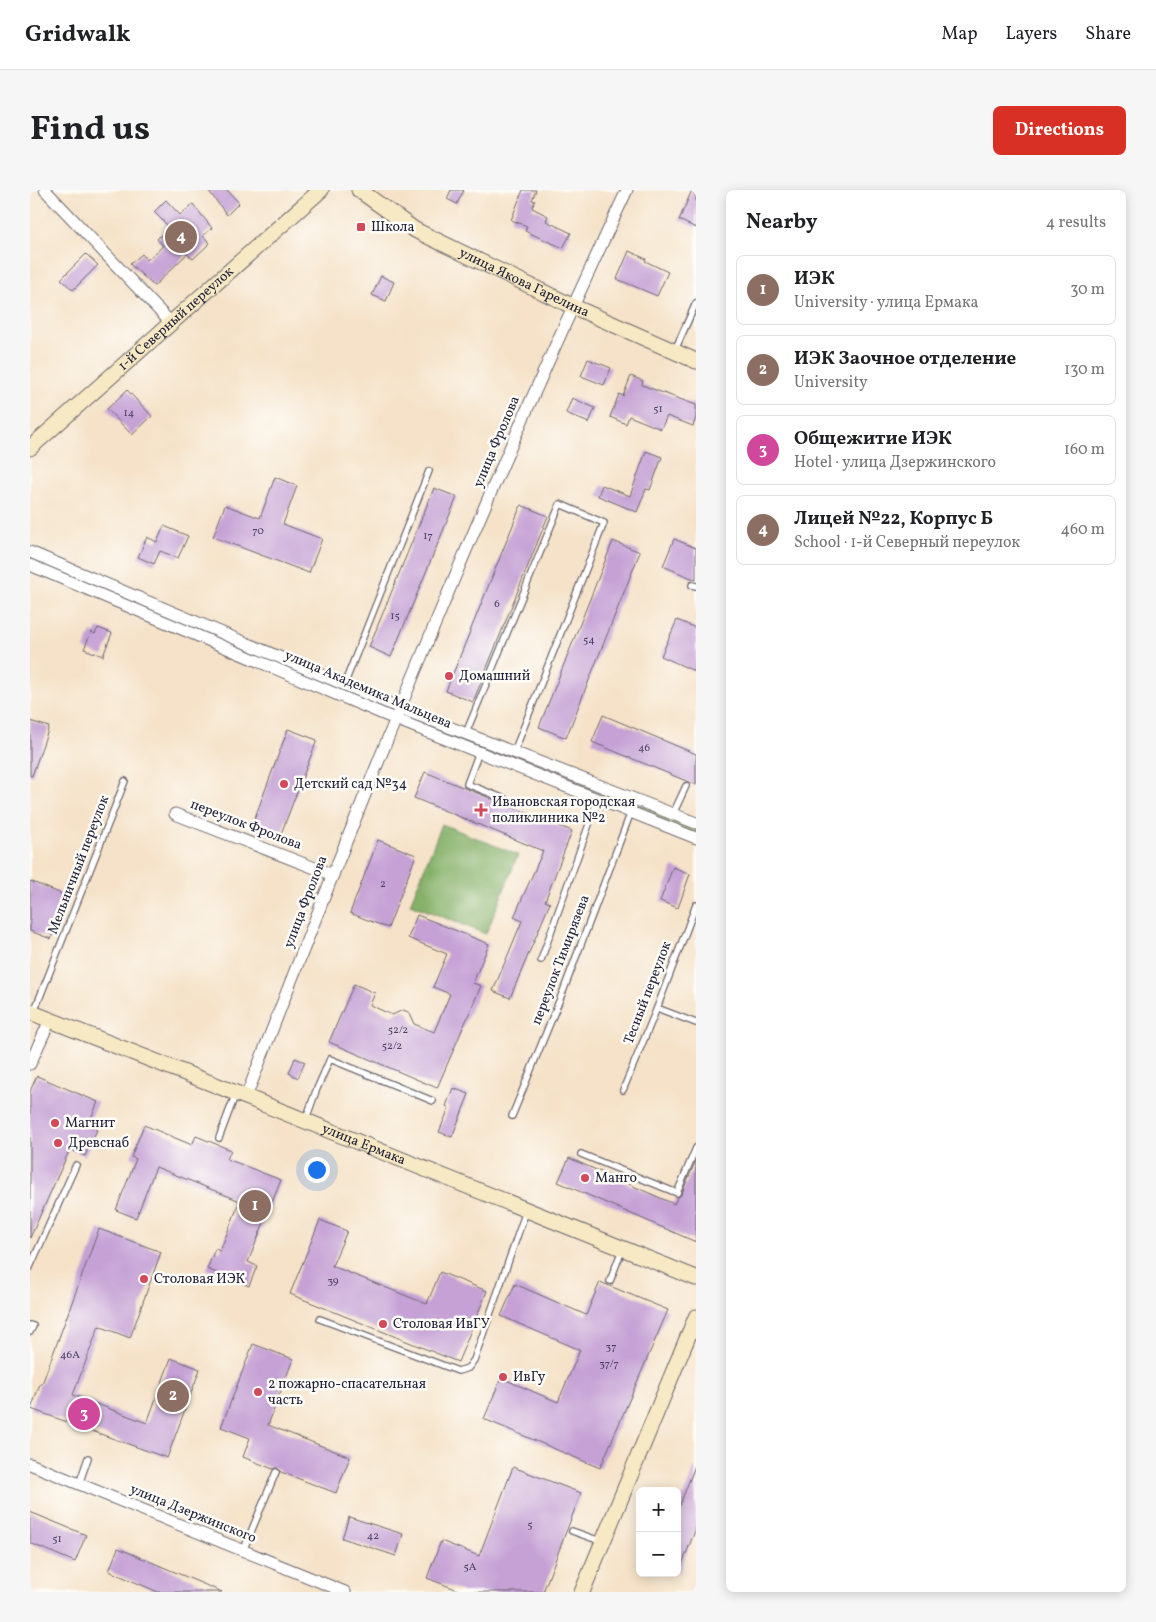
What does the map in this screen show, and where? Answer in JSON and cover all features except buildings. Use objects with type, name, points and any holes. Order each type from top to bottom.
[{"type":"main road","name":"1-й Северный переулок","points":[[30,448],[321,190]]},
{"type":"main road","name":"улица Якова Гарелина","points":[[359,190],[415,230],[572,306],[696,361]]},
{"type":"main road","name":"улица Ермака","points":[[32,1013],[696,1278]]},
{"type":"main road","points":[[582,1592],[696,1317]]},
{"type":"street","points":[[46,190],[171,323]]},
{"type":"street","name":"улица Фролова","points":[[241,1095],[398,714],[558,338],[626,190]]},
{"type":"street","points":[[30,552],[344,685],[398,714],[466,733],[696,822]]},
{"type":"street","name":"улица Академика Мальцева","points":[[30,565],[398,714],[479,752],[696,838]]},
{"type":"street","points":[[598,799],[603,787]]},
{"type":"street","name":"переулок Фролова","points":[[175,814],[333,875]]},
{"type":"street","points":[[30,1064],[50,1020]]},
{"type":"street","name":"улица Дзержинского","points":[[30,1464],[345,1592]]},
{"type":"lane","points":[[674,352],[696,303]]},
{"type":"lane","points":[[344,685],[429,471]]},
{"type":"lane","points":[[466,733],[560,504],[604,523],[514,752]]},
{"type":"lane","points":[[479,752],[467,784],[505,799]]},
{"type":"lane","name":"Мельничный переулок","points":[[32,1013],[125,781]]},
{"type":"lane","points":[[673,814],[686,786]]},
{"type":"lane","points":[[541,960],[598,799]]},
{"type":"lane","name":"переулок Тимирязева","points":[[512,1116],[564,989],[631,812]]},
{"type":"lane","name":"Тесный переулок","points":[[623,1090],[657,1008],[696,905]]},
{"type":"lane","points":[[657,1008],[696,1023]]},
{"type":"lane","points":[[305,1121],[330,1059],[433,1101]]},
{"type":"lane","points":[[219,1138],[241,1095]]},
{"type":"lane","points":[[582,1154],[677,1194],[696,1148]]},
{"type":"lane","points":[[30,1267],[76,1165]]},
{"type":"lane","points":[[320,1319],[458,1371],[468,1368],[474,1360],[526,1209]]},
{"type":"lane","points":[[610,1281],[622,1248]]},
{"type":"lane","points":[[30,1325],[33,1326],[30,1332]]},
{"type":"lane","points":[[79,1484],[88,1458]]},
{"type":"lane","points":[[244,1551],[276,1472]]},
{"type":"lane","points":[[572,1531],[603,1542]]},
{"type":"green space","points":[[401,714],[595,789],[594,792],[400,717]]},
{"type":"green space","points":[[604,791],[696,827],[696,834],[602,797]]},
{"type":"green space","points":[[442,824],[518,855],[486,934],[410,904]]},
{"type":"place","name":"Школа","points":[[361,227]]},
{"type":"place","name":"Лицей №22, Корпус Б","points":[[181,237]]},
{"type":"place","name":"Домашний","points":[[449,676]]},
{"type":"place","name":"Детский сад №34","points":[[284,784]]},
{"type":"place","name":"Ивановская городская поликлиника №2","points":[[481,810]]},
{"type":"place","name":"Магнит","points":[[55,1123]]},
{"type":"place","name":"Древснаб","points":[[58,1143]]},
{"type":"place","name":"Манго","points":[[585,1178]]},
{"type":"place","name":"ИЭК","points":[[255,1206]]},
{"type":"place","name":"Столовая ИЭК","points":[[144,1279]]},
{"type":"place","name":"Столовая ИвГУ","points":[[383,1324]]},
{"type":"place","name":"ИвГу","points":[[503,1377]]},
{"type":"place","name":"2 пожарно-спасательная часть","points":[[258,1392]]},
{"type":"place","name":"ИЭК Заочное отделение","points":[[173,1396]]},
{"type":"place","name":"Общежитие ИЭК","points":[[84,1414]]}]
